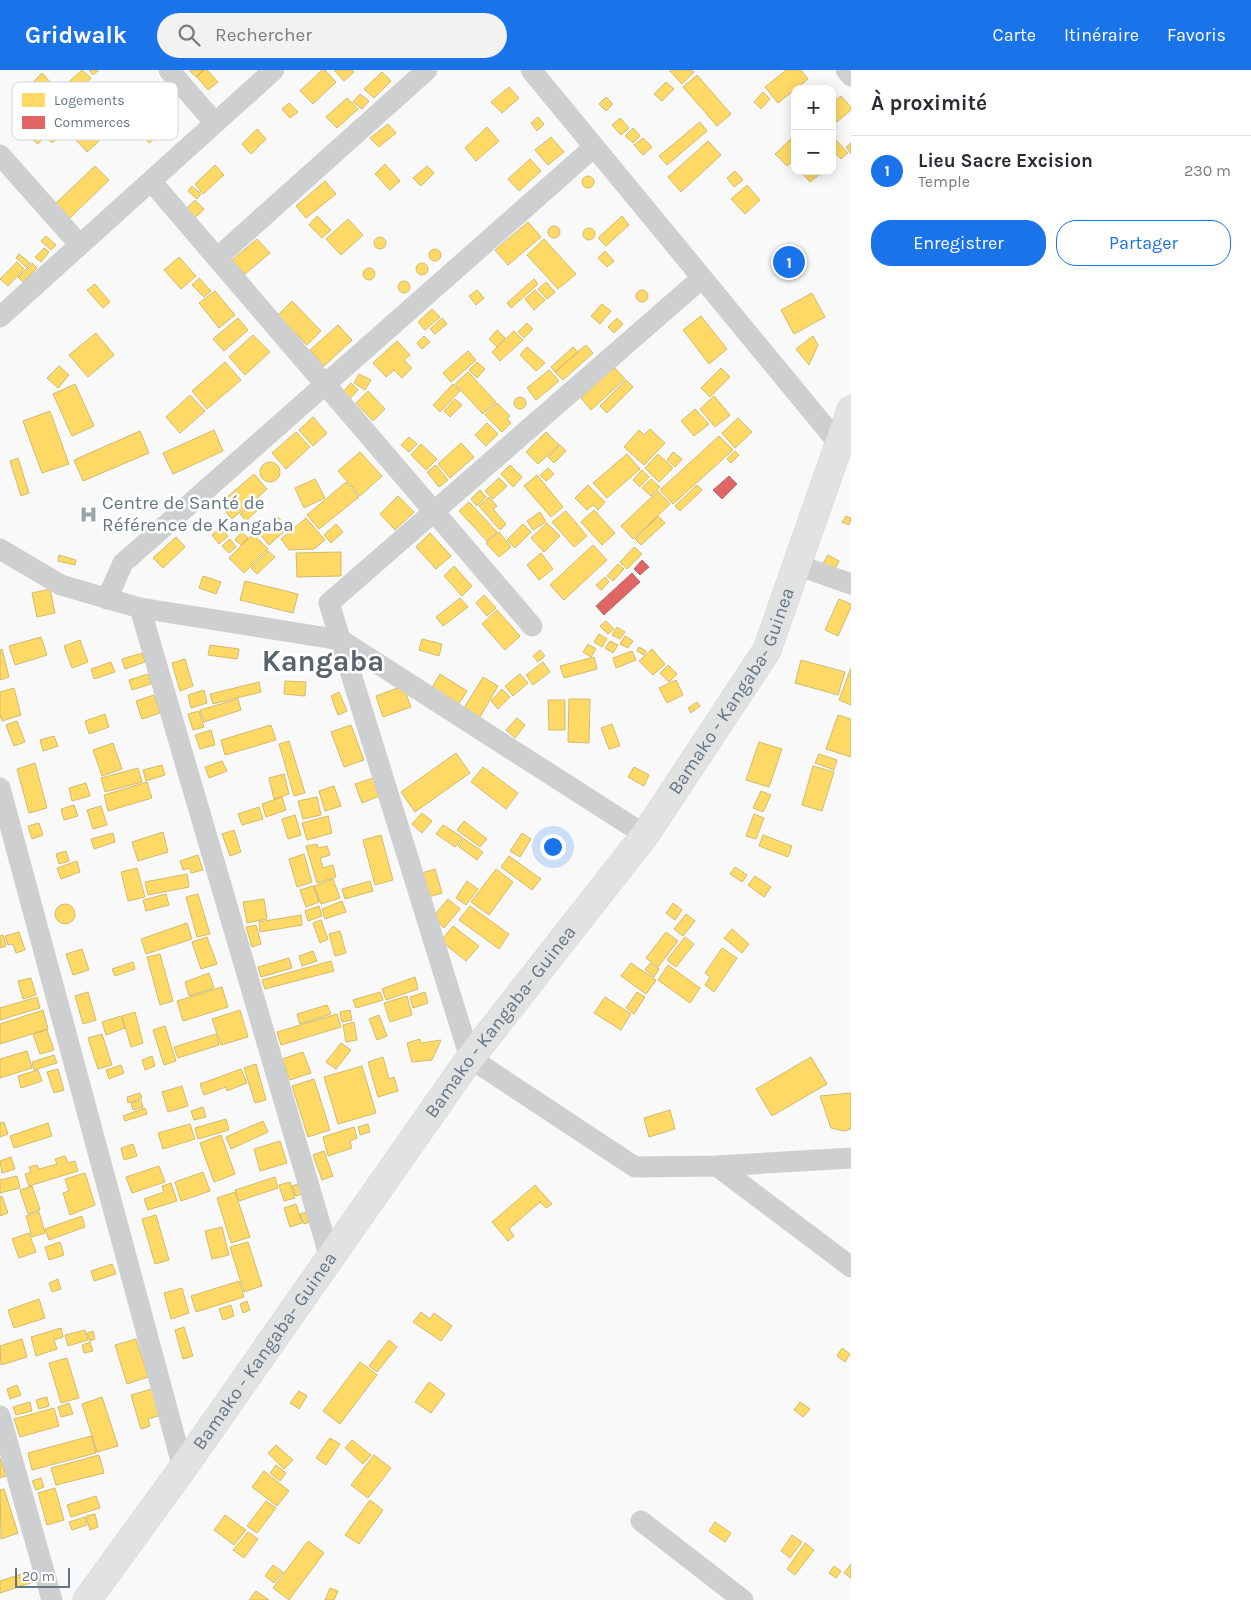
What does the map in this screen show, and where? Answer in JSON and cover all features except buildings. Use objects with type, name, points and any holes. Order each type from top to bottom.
[{"type":"main road","name":"Bamako - Kangaba- Guinea","points":[[87,1600],[183,1468],[470,1058],[645,835],[767,650],[851,410]]},
{"type":"street","points":[[169,70],[215,123]]},
{"type":"street","points":[[0,317],[274,70]]},
{"type":"street","points":[[217,258],[427,70]]},
{"type":"street","points":[[531,70],[838,444]]},
{"type":"street","points":[[846,70],[851,76]]},
{"type":"street","points":[[106,599],[123,562],[594,147]]},
{"type":"street","points":[[0,155],[80,245]]},
{"type":"street","points":[[151,181],[532,626]]},
{"type":"street","points":[[702,278],[329,603],[470,1058],[635,1167],[717,1166],[851,1158]]},
{"type":"street","points":[[0,549],[61,585],[106,599],[140,608],[341,640],[645,835]]},
{"type":"street","points":[[797,565],[851,584]]},
{"type":"street","points":[[140,608],[330,1258]]},
{"type":"street","points":[[0,788],[183,1468]]},
{"type":"street","points":[[717,1166],[851,1267]]},
{"type":"street","points":[[0,1416],[52,1600]]},
{"type":"street","points":[[641,1521],[743,1600]]},
{"type":"place","name":"Lieu Sacre Excision","points":[[789,262]]},
{"type":"place","name":"Centre de Santé de Référence de Kangaba","points":[[88,514]]},
{"type":"district","name":"Kangaba","points":[[323,661]]}]
